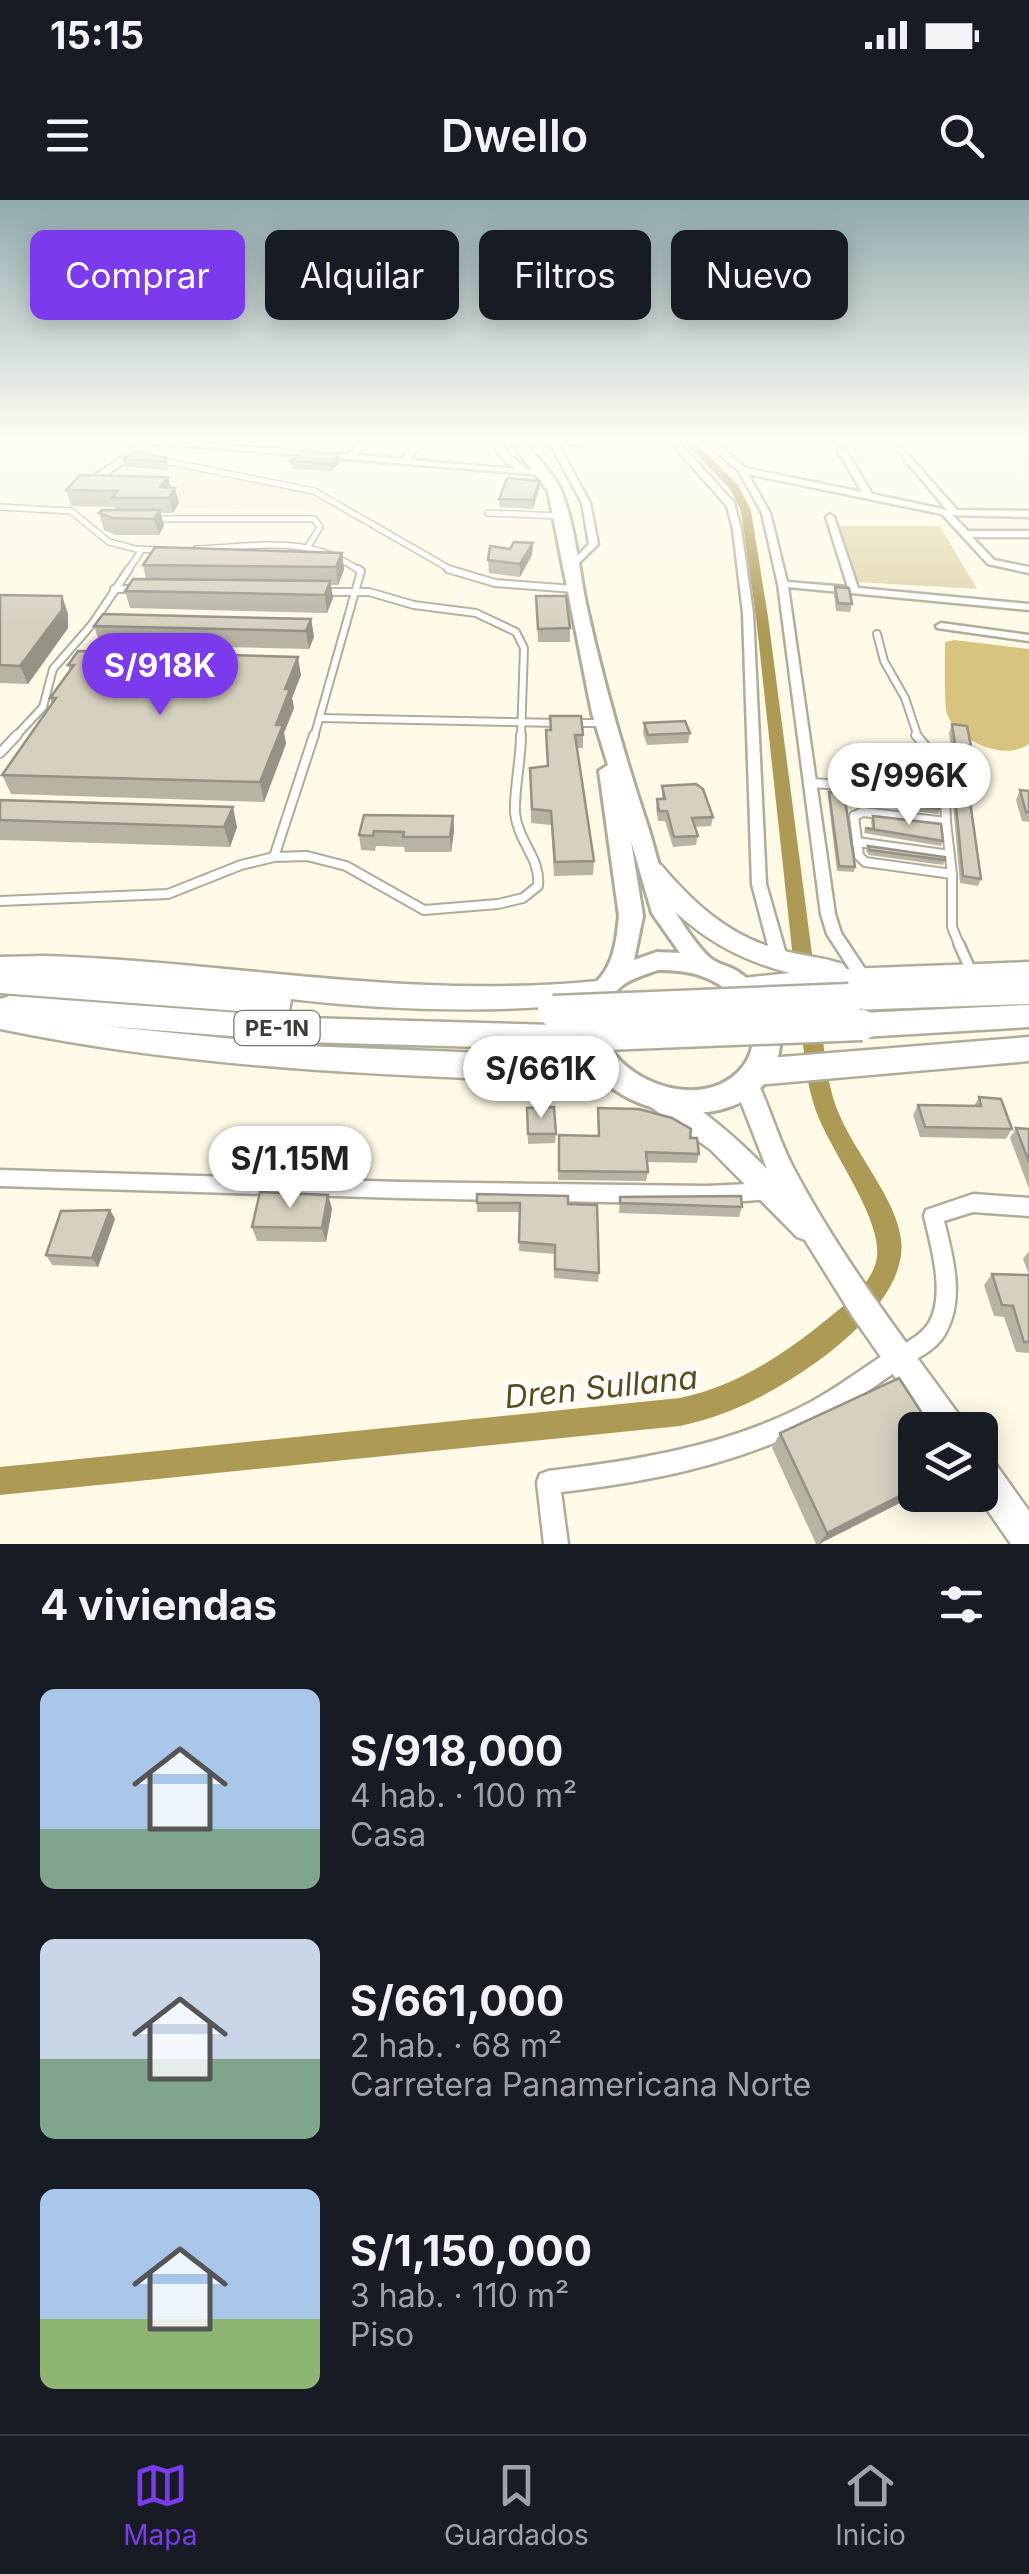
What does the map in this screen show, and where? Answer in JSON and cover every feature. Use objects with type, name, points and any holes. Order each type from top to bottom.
[{"type":"highway","points":[[652,871],[678,905],[704,928],[727,942],[821,982]]},
{"type":"highway","points":[[0,966],[120,968],[363,995],[492,998],[607,983]]},
{"type":"highway","points":[[742,987],[1029,972]]},
{"type":"highway","name":"PE-1N","points":[[0,982],[554,1024]]},
{"type":"highway","name":"PE-1N","points":[[0,1006],[304,1030],[554,1024],[821,982],[1029,993]]},
{"type":"highway","name":"PE-1N","points":[[821,982],[1029,1016]]},
{"type":"highway","points":[[0,1018],[69,1034],[377,1064],[609,1071]]},
{"type":"highway","points":[[752,1078],[799,1067],[1029,1049]]},
{"type":"main road","points":[[557,502],[602,718],[632,916],[629,939],[607,983],[590,1006],[590,1039],[609,1071],[639,1092],[692,1117],[823,1243]]},
{"type":"main road","points":[[602,718],[664,913],[702,965]]},
{"type":"main road","points":[[607,983],[657,961],[702,965],[742,987],[760,1009],[768,1048],[752,1078],[758,1124],[823,1243],[939,1412]]},
{"type":"main road","points":[[657,1098],[705,1101],[752,1078]]},
{"type":"main road","points":[[998,1496],[1029,1540]]},
{"type":"street","points":[[569,570],[594,544],[585,502]]},
{"type":"street","points":[[728,502],[737,528],[748,613],[759,884],[821,982]]},
{"type":"street","points":[[760,502],[783,584],[808,783],[834,934],[821,982]]},
{"type":"street","points":[[894,502],[950,512],[1029,514]]},
{"type":"street","points":[[942,502],[993,564],[1029,570]]},
{"type":"street","points":[[830,516],[853,588]]},
{"type":"street","points":[[968,534],[1029,534]]},
{"type":"street","points":[[783,584],[1029,607]]},
{"type":"street","points":[[941,626],[1029,638]]},
{"type":"street","points":[[0,1178],[707,1195],[770,1190]]},
{"type":"street","points":[[556,1544],[548,1482],[616,1475],[752,1439],[831,1404],[891,1343],[928,1341],[940,1324],[946,1303],[942,1251],[933,1216],[973,1203],[1029,1207]]},
{"type":"lane","points":[[332,502],[450,570],[473,578],[574,590]]},
{"type":"lane","points":[[0,508],[76,512],[88,520],[95,533],[141,551],[175,549]]},
{"type":"lane","points":[[488,513],[559,516]]},
{"type":"lane","points":[[137,518],[314,520],[320,527],[309,545]]},
{"type":"lane","points":[[192,549],[309,545],[359,568],[320,718],[274,857]]},
{"type":"lane","points":[[0,752],[43,707],[53,669],[93,623],[141,551]]},
{"type":"lane","points":[[114,589],[151,589]]},
{"type":"lane","points":[[0,900],[168,894],[241,865],[274,857],[322,858],[346,866],[424,910],[461,909],[523,898],[538,886],[540,868],[520,837],[515,811],[524,648],[516,632],[476,613],[355,592],[318,592]]},
{"type":"lane","points":[[808,783],[909,783],[929,778],[934,771],[932,754],[914,732],[905,698],[884,661],[877,634]]},
{"type":"lane","points":[[320,718],[522,723],[602,718]]},
{"type":"lane","points":[[945,796],[952,927],[973,975]]},
{"type":"lane","points":[[946,822],[863,812],[854,816],[859,856],[870,864],[952,874]]},
{"type":"lane","points":[[857,842],[950,854]]},
{"type":"shaded area","points":[[71,502],[319,502],[329,510],[65,507]]},
{"type":"shaded area","points":[[836,526],[940,526],[977,589],[856,582]]},
{"type":"shaded area","points":[[945,642],[1029,649],[1029,744],[1019,749],[995,750],[971,740],[953,724],[946,709]]},
{"type":"building","points":[[160,510],[154,519],[112,518],[99,513]]},
{"type":"building","points":[[514,542],[533,543],[520,564],[488,560],[490,546],[510,549]]},
{"type":"building","points":[[155,547],[342,553],[336,567],[143,565]]},
{"type":"building","points":[[133,579],[330,581],[325,595],[125,591]]},
{"type":"building","points":[[835,587],[849,588],[852,604],[838,603]]},
{"type":"building","points":[[0,595],[62,596],[62,610],[20,666],[0,665]]},
{"type":"building","points":[[536,596],[566,596],[570,628],[538,629]]},
{"type":"building","points":[[103,614],[311,619],[306,631],[94,626]]},
{"type":"building","points":[[78,651],[298,657],[276,725],[283,725],[260,782],[2,775],[56,698],[50,698],[74,665],[68,665]]},
{"type":"building","points":[[550,716],[581,716],[583,735],[575,735],[594,861],[555,862],[551,811],[532,809],[530,768],[548,766],[546,730],[551,730]]},
{"type":"building","points":[[685,721],[690,733],[648,735],[644,723]]},
{"type":"building","points":[[952,724],[967,726],[971,746],[955,744]]},
{"type":"building","points":[[696,784],[703,789],[713,817],[692,818],[698,836],[674,837],[667,811],[659,811],[657,799],[665,799],[662,786]]},
{"type":"building","points":[[907,786],[941,787],[940,809],[872,800],[871,794],[909,797]]},
{"type":"building","points":[[954,786],[968,787],[981,879],[963,876]]},
{"type":"building","points":[[1020,790],[1029,791],[1029,812],[1026,812]]},
{"type":"building","points":[[829,792],[844,793],[855,867],[839,866]]},
{"type":"building","points":[[0,800],[233,807],[224,827],[0,820]]},
{"type":"building","points":[[364,815],[453,816],[450,837],[403,837],[404,832],[359,835]]},
{"type":"building","points":[[873,816],[941,824],[943,841],[865,828],[874,829]]},
{"type":"building","points":[[868,846],[945,857],[945,860],[870,850]]},
{"type":"building","points":[[979,1097],[1001,1099],[1012,1129],[925,1127],[918,1105],[981,1106]]},
{"type":"building","points":[[554,1107],[556,1134],[528,1134],[527,1108]]},
{"type":"building","points":[[598,1108],[639,1109],[672,1118],[691,1129],[690,1138],[697,1138],[699,1154],[646,1152],[648,1172],[559,1171],[559,1135],[599,1136]]},
{"type":"building","points":[[1016,1128],[1029,1129],[1029,1162]]},
{"type":"building","points":[[260,1192],[328,1195],[322,1228],[252,1227]]},
{"type":"building","points":[[477,1194],[568,1196],[568,1204],[597,1205],[599,1273],[555,1269],[555,1245],[519,1242],[520,1203],[477,1203]]},
{"type":"building","points":[[741,1196],[742,1207],[620,1203],[620,1197]]},
{"type":"building","points":[[110,1210],[92,1258],[46,1255],[61,1211]]},
{"type":"building","points":[[992,1274],[1029,1275],[1029,1342],[1024,1342],[1013,1306],[1002,1305]]},
{"type":"building","points":[[899,1378],[921,1412],[898,1412],[898,1497],[827,1533],[780,1433]]},
{"type":"waterway","name":"Dren Sullana","points":[[742,502],[762,617],[805,977]]},
{"type":"waterway","name":"Dren Sullana","points":[[0,1481],[680,1412],[719,1402],[752,1387],[856,1312],[880,1284],[890,1259],[889,1236],[879,1211],[824,1104],[810,1018]]}]
